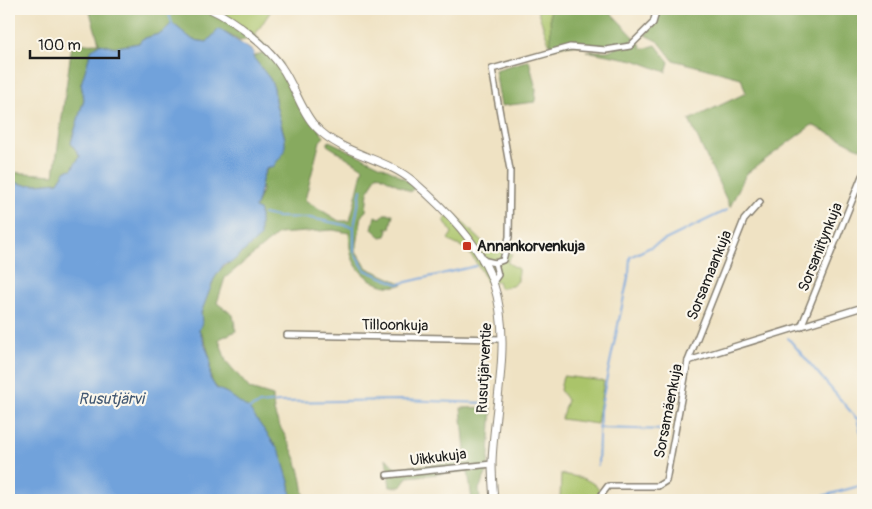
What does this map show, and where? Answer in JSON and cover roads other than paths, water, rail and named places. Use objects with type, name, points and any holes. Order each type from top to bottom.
[{"type":"main road","name":"Rusutjärventie","points":[[210,9],[249,34],[282,66],[315,127],[335,144],[364,155],[408,178],[454,222],[482,260],[499,304],[502,339],[492,464],[494,500]]},
{"type":"street","points":[[482,260],[495,263],[504,260],[507,252],[510,170],[492,69],[570,46],[606,50],[630,46],[653,23],[657,9]]},
{"type":"street","name":"Sorsaniitynkuja","points":[[801,327],[862,176]]},
{"type":"street","name":"Sorsamaankuja","points":[[688,361],[744,220],[760,202]]},
{"type":"street","points":[[492,282],[498,275],[495,263]]},
{"type":"street","name":"Sorsamäenkuja","points":[[602,500],[602,494],[608,486],[658,486],[666,481],[688,361],[863,307]]},
{"type":"street","name":"Tilloonkuja","points":[[287,335],[502,339]]},
{"type":"street","name":"Uikkukuja","points":[[387,475],[492,464]]},
{"type":"water","name":"Rusutjärvi","points":[[172,23],[193,40],[207,42],[219,29],[254,52],[253,57],[270,79],[274,88],[275,101],[285,139],[285,151],[273,167],[266,169],[263,179],[255,208],[260,211],[260,237],[232,262],[224,264],[214,279],[201,313],[202,323],[199,330],[210,358],[210,378],[216,388],[227,393],[249,409],[280,452],[290,485],[291,500],[9,500],[9,181],[26,185],[58,182],[66,170],[72,169],[80,156],[71,143],[84,99],[81,84],[91,51],[99,44],[117,47],[139,43],[142,39],[162,33]]},
{"type":"waterway","points":[[167,9],[172,23]]},
{"type":"waterway","points":[[354,227],[361,190]]},
{"type":"waterway","points":[[598,465],[600,410],[629,273],[630,257],[727,210]]},
{"type":"waterway","points":[[263,214],[277,217],[310,218],[354,227],[354,252],[365,270],[398,284],[476,266]]},
{"type":"waterway","points":[[788,338],[857,419],[863,440]]},
{"type":"waterway","points":[[249,409],[259,404],[279,402],[400,400],[487,403]]},
{"type":"waterway","points":[[857,419],[863,417]]},
{"type":"waterway","points":[[599,428],[669,430]]},
{"type":"waterway","points":[[808,500],[863,485]]},
{"type":"place","name":"Annankorvenkuja","points":[[467,246]]}]
